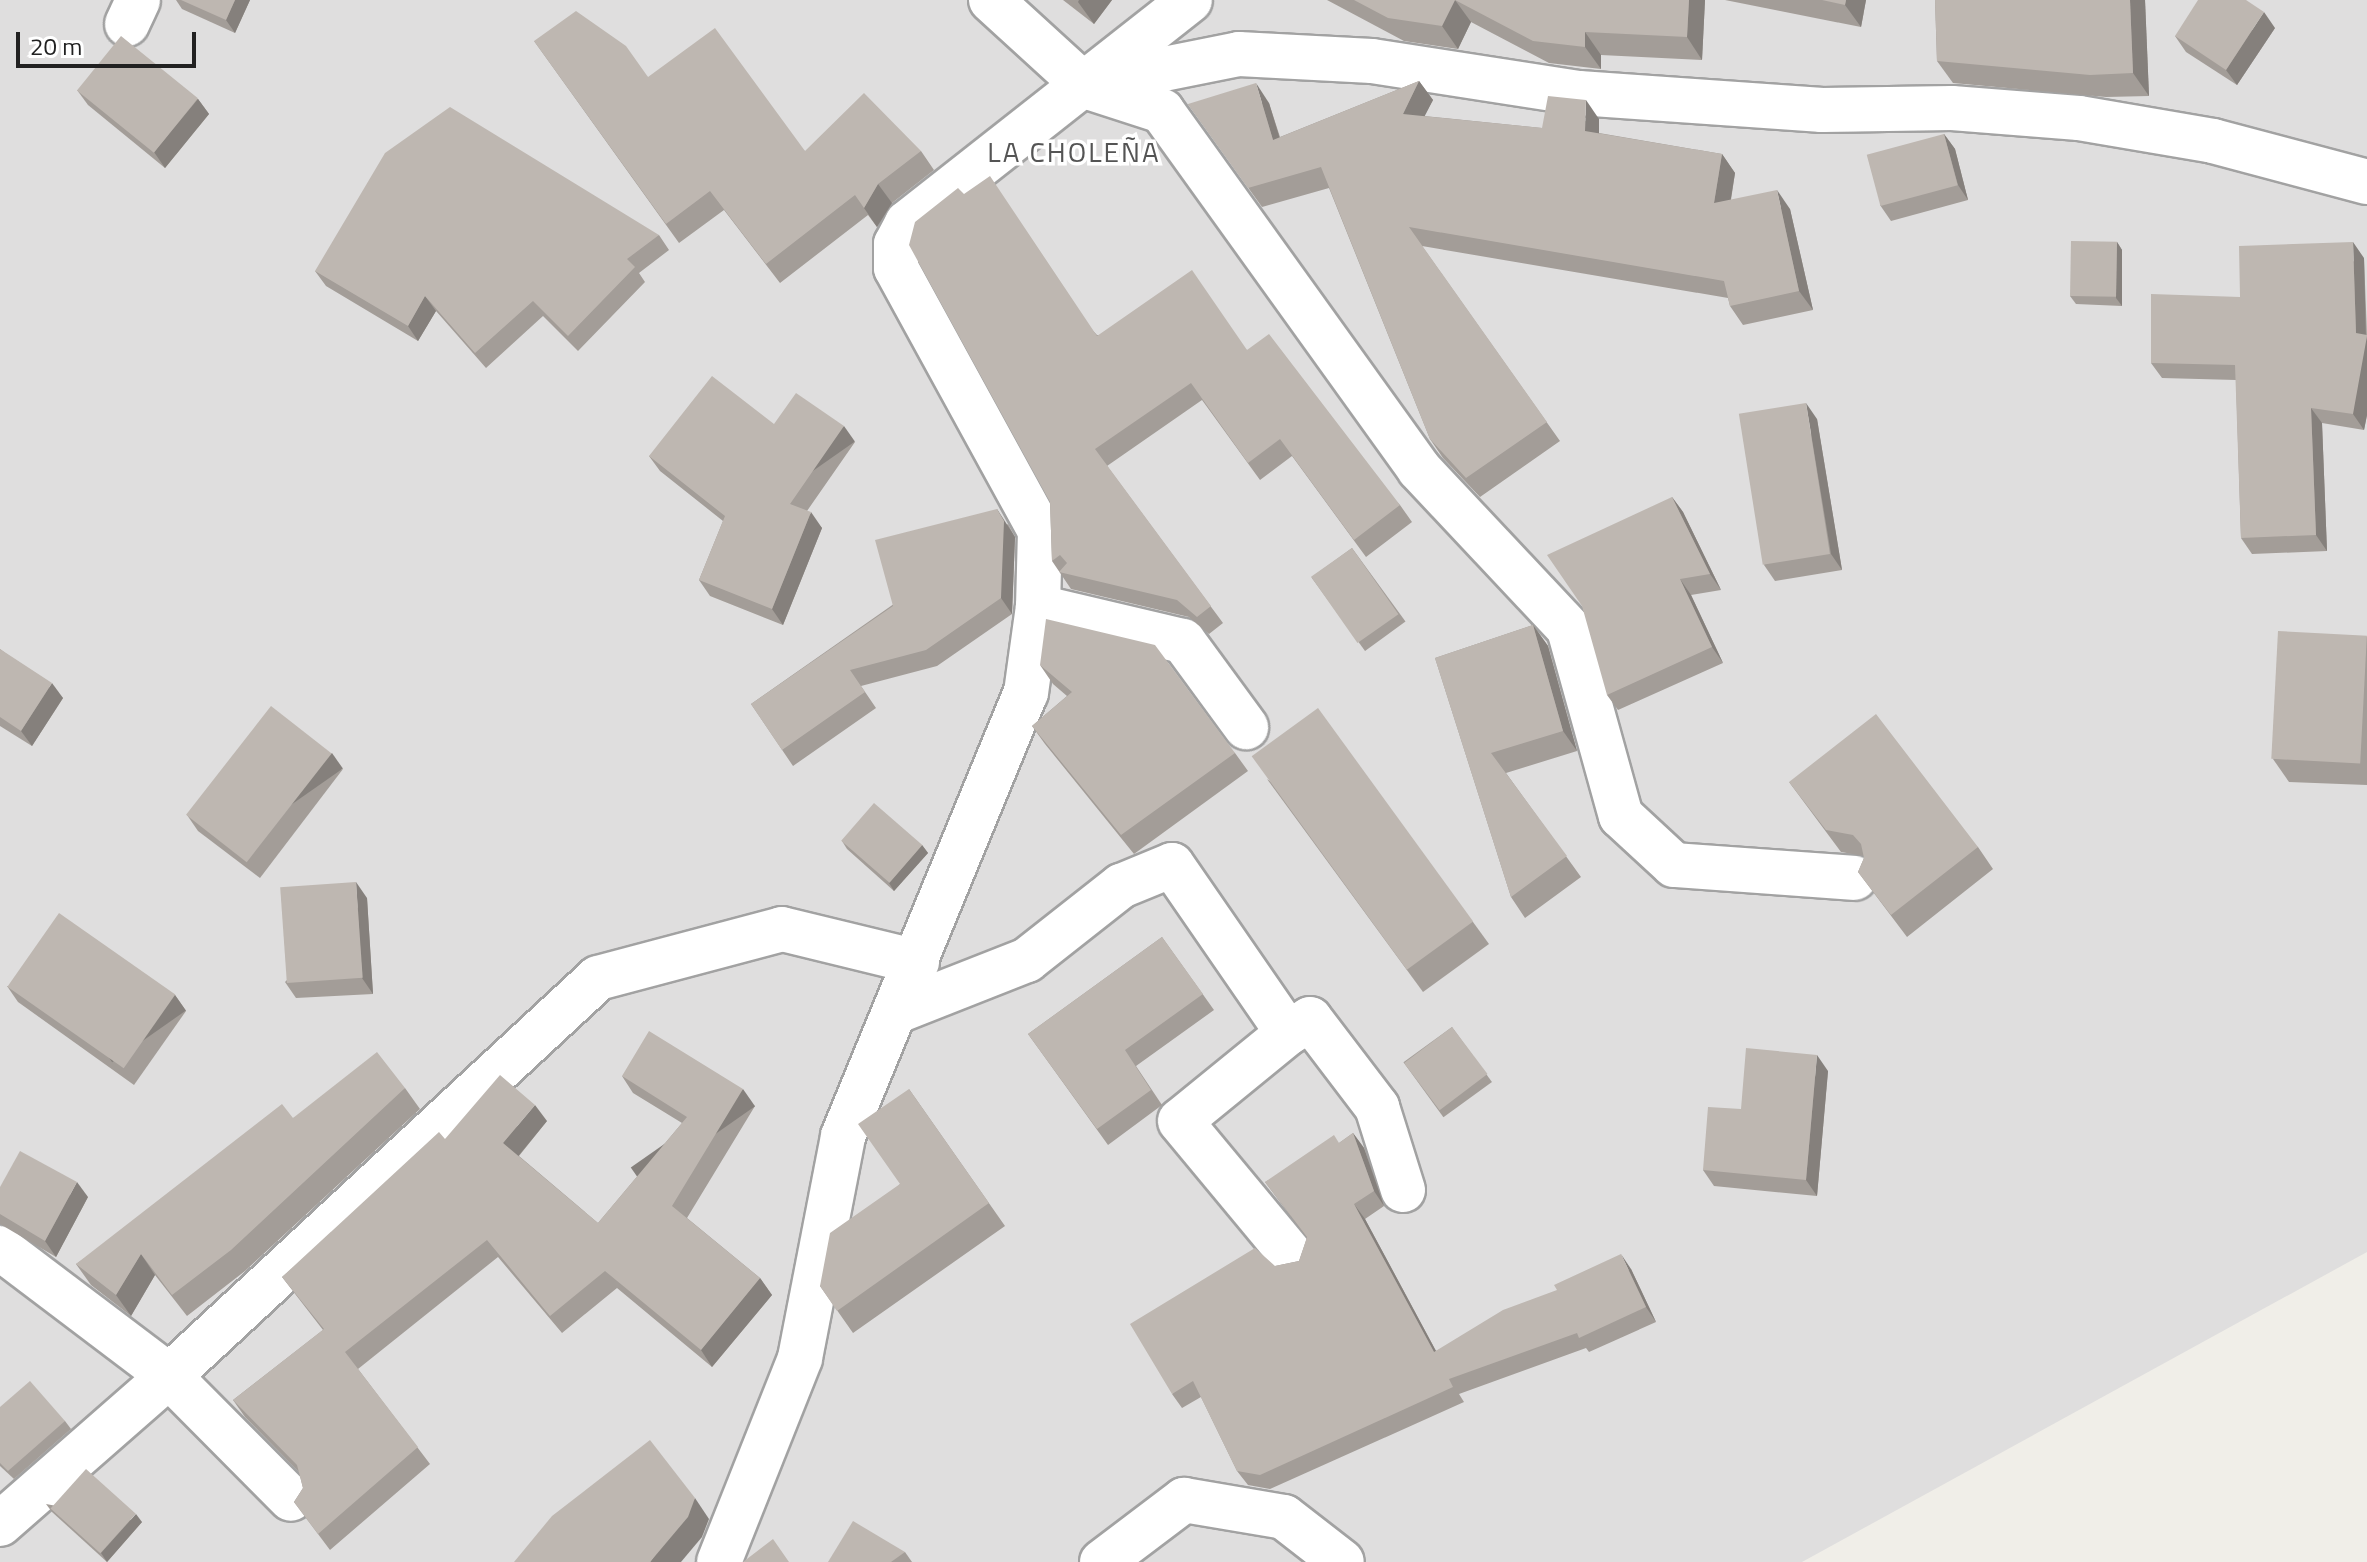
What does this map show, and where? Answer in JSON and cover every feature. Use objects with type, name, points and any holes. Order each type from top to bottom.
[{"type":"street","points":[[991,0],[1084,85],[1162,111],[1419,469],[1569,629],[1621,816],[1674,865],[1855,878]]},
{"type":"street","points":[[719,1562],[800,1358],[843,1136],[1026,693],[1038,607],[1040,531],[896,268],[896,244],[907,223],[1190,0]]},
{"type":"street","points":[[1084,85],[1239,54],[1372,61],[1579,93],[1822,110],[1952,108],[2079,118],[2213,141],[2367,182]]},
{"type":"street","points":[[1038,607],[1183,641],[1246,727]]},
{"type":"street","points":[[895,1012],[1027,960],[1121,886],[1172,865],[1288,1033]]},
{"type":"street","points":[[0,1524],[169,1376],[598,978],[782,929],[917,962]]},
{"type":"street","points":[[1293,1257],[1180,1121],[1288,1033],[1310,1019],[1377,1107],[1403,1190]]},
{"type":"street","points":[[0,1248],[169,1376],[291,1499]]},
{"type":"street","points":[[1102,1562],[1184,1500],[1284,1517],[1342,1562]]},
{"type":"shaded area","points":[[0,0],[2367,0],[2367,1252],[1802,1562],[0,1562]]},
{"type":"building","points":[[181,0],[235,0],[226,20]]},
{"type":"building","points":[[1354,0],[1455,0],[1442,26],[1388,18]]},
{"type":"building","points":[[1455,0],[1689,0],[1687,37],[1585,32],[1585,47],[1533,41]]},
{"type":"building","points":[[1822,0],[1846,0],[1845,5]]},
{"type":"building","points":[[1935,0],[2130,0],[2133,73],[2090,75],[1937,61]]},
{"type":"building","points":[[2198,0],[2246,0],[2264,12],[2226,70],[2175,36]]},
{"type":"building","points":[[576,11],[626,46],[648,77],[715,28],[805,151],[864,93],[921,151],[878,184],[864,208],[855,195],[766,264],[710,191],[666,224],[534,41]]},
{"type":"building","points":[[121,36],[198,98],[154,153],[77,90]]},
{"type":"building","points":[[1419,81],[1403,114],[1542,128],[1548,96],[1586,100],[1585,131],[1722,154],[1714,203],[1777,190],[1799,291],[1730,306],[1724,281],[1409,227],[1547,422],[1466,478],[1430,439],[1321,167],[1248,188],[1188,104],[1256,83],[1273,140]]},
{"type":"building","points":[[450,107],[659,235],[627,259],[635,267],[568,336],[533,301],[475,353],[425,296],[408,326],[315,271],[385,153]]},
{"type":"building","points":[[1944,134],[1958,185],[1880,206],[1867,155]]},
{"type":"building","points":[[990,176],[1097,336],[1192,270],[1247,350],[1269,334],[1400,505],[1354,540],[1280,439],[1248,463],[1191,383],[1095,449],[1211,606],[1197,617],[1177,600],[1059,572],[1067,563],[1060,555],[1052,561],[1050,502],[909,245],[915,222],[958,188],[964,194]]},
{"type":"building","points":[[2071,241],[2117,242],[2116,297],[2070,296]]},
{"type":"building","points":[[2353,242],[2356,333],[2367,336],[2353,414],[2311,408],[2316,535],[2241,538],[2235,365],[2151,363],[2151,294],[2240,297],[2239,246]]},
{"type":"building","points":[[712,376],[774,424],[796,393],[844,426],[790,504],[811,512],[772,609],[699,580],[725,516],[649,456]]},
{"type":"building","points":[[1806,403],[1830,554],[1763,565],[1739,414]]},
{"type":"building","points":[[1672,497],[1710,574],[1680,579],[1712,647],[1607,695],[1582,606],[1547,555]]},
{"type":"building","points":[[997,509],[1004,521],[1001,598],[926,650],[850,670],[865,692],[782,750],[751,704],[893,606],[875,540]]},
{"type":"building","points":[[1352,548],[1398,614],[1358,643],[1311,577]]},
{"type":"building","points":[[1046,619],[1155,645],[1235,753],[1121,835],[1032,726],[1072,692],[1040,665]]},
{"type":"building","points":[[1533,625],[1563,731],[1491,753],[1567,856],[1511,897],[1435,658]]},
{"type":"building","points":[[2278,631],[2367,636],[2360,763],[2271,759]]},
{"type":"building","points":[[0,649],[52,683],[21,731],[0,717]]},
{"type":"building","points":[[271,706],[332,753],[247,862],[186,815]]},
{"type":"building","points":[[1318,708],[1473,922],[1407,970],[1252,756]]},
{"type":"building","points":[[1876,714],[1978,847],[1891,915],[1858,872],[1864,858],[1861,844],[1853,835],[1826,830],[1789,782]]},
{"type":"building","points":[[874,803],[922,845],[889,883],[841,841]]},
{"type":"building","points":[[356,882],[363,978],[287,983],[280,887]]},
{"type":"building","points":[[59,913],[175,994],[124,1068],[7,987]]},
{"type":"building","points":[[1162,937],[1203,994],[1125,1050],[1151,1090],[1097,1129],[1028,1034]]},
{"type":"building","points":[[1452,1027],[1488,1074],[1440,1110],[1404,1063]]},
{"type":"building","points":[[649,1031],[743,1089],[672,1206],[760,1278],[701,1350],[605,1271],[550,1316],[487,1240],[345,1352],[418,1447],[318,1534],[294,1502],[303,1488],[297,1465],[233,1400],[324,1329],[282,1277],[439,1132],[445,1139],[500,1075],[535,1105],[503,1143],[598,1223],[687,1117],[622,1076]]},
{"type":"building","points":[[1746,1048],[1817,1055],[1806,1180],[1703,1170],[1708,1107],[1741,1109]]},
{"type":"building","points":[[377,1052],[405,1088],[231,1250],[172,1295],[141,1254],[116,1295],[76,1264],[282,1104],[293,1118]]},
{"type":"building","points":[[909,1089],[989,1203],[837,1311],[820,1286],[830,1233],[900,1184],[858,1124]]},
{"type":"building","points":[[1353,1133],[1374,1191],[1354,1204],[1434,1352],[1503,1310],[1557,1290],[1554,1285],[1621,1254],[1646,1307],[1579,1338],[1577,1333],[1449,1379],[1453,1387],[1260,1475],[1237,1471],[1193,1381],[1172,1394],[1130,1324],[1255,1248],[1275,1266],[1299,1261],[1307,1237],[1265,1182],[1334,1135],[1339,1143]]},
{"type":"building","points":[[20,1151],[77,1182],[45,1241],[0,1214],[0,1187]]},
{"type":"building","points":[[30,1381],[65,1421],[8,1471],[0,1463],[0,1407]]},
{"type":"building","points":[[650,1440],[695,1498],[688,1517],[650,1562],[514,1562],[552,1516]]},
{"type":"building","points":[[86,1469],[136,1514],[100,1553],[51,1508]]},
{"type":"building","points":[[853,1521],[905,1552],[891,1562],[828,1562]]},
{"type":"building","points":[[773,1539],[789,1562],[743,1562]]},
{"type":"district","name":"LA CHOLEÑA","points":[[1074,152]]}]
